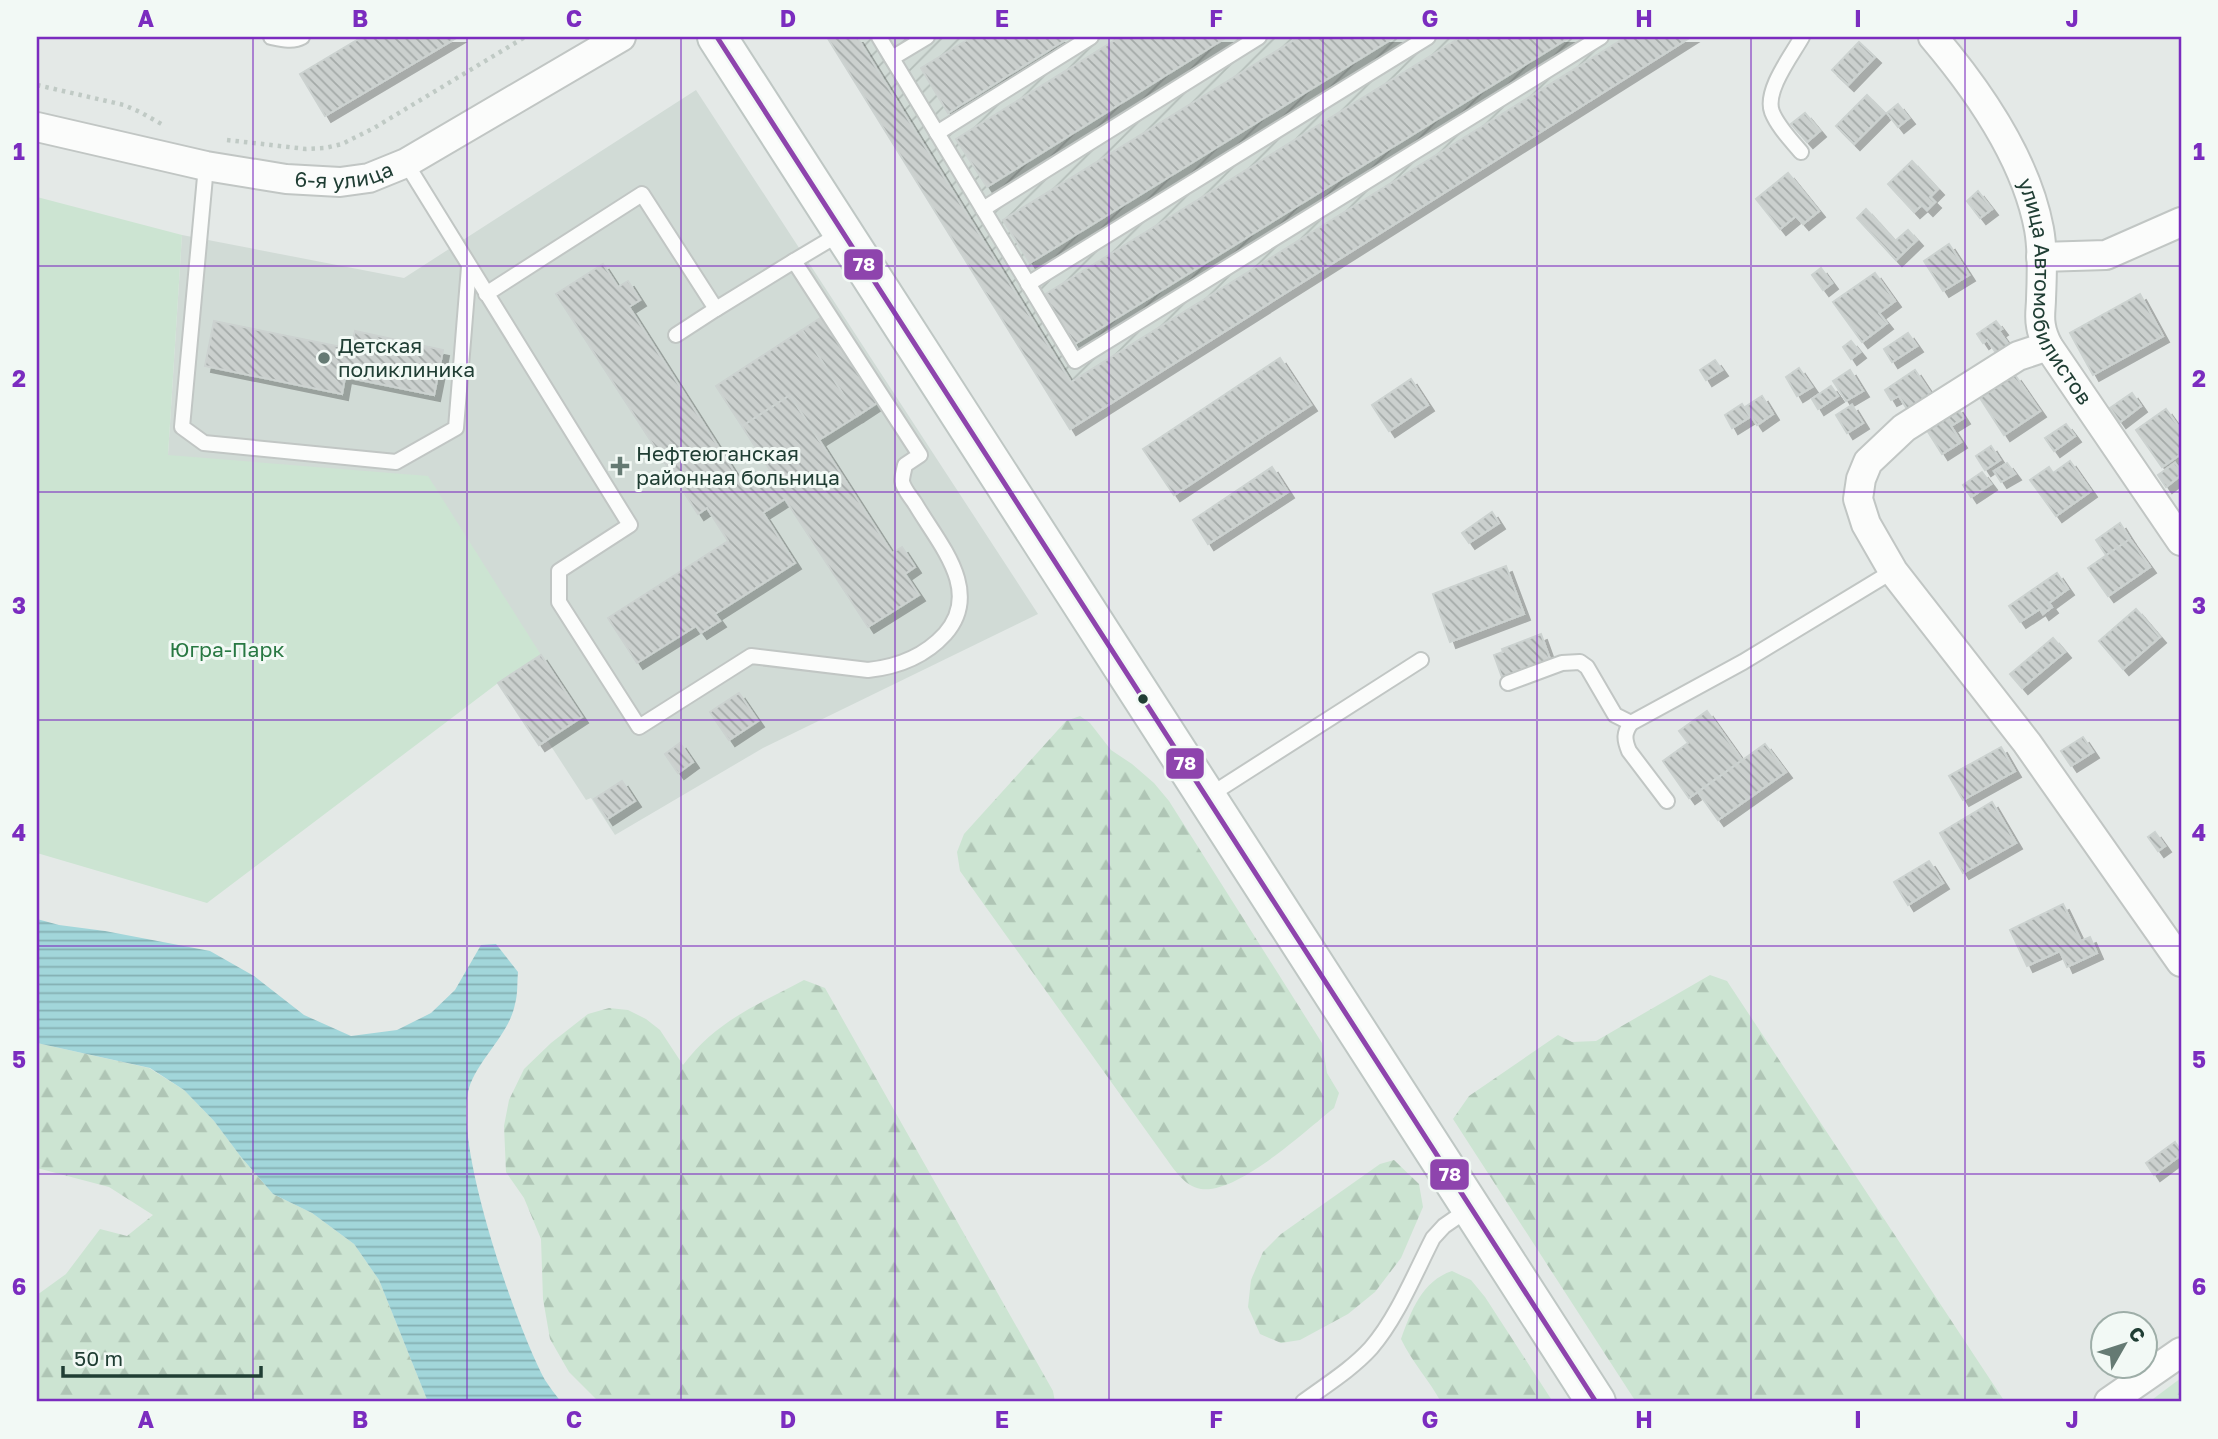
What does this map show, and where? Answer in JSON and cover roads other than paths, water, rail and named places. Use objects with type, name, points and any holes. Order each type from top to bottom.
[{"type":"street","name":"6-я улица","points":[[37,127],[206,166],[286,179],[340,182],[369,178],[407,163],[621,37]]},
{"type":"street","points":[[717,37],[1596,1402]]},
{"type":"street","name":"улица Автомобилистов","points":[[1933,37],[1963,72],[1987,108],[2014,158],[2039,229],[2040,324],[2048,346],[2181,541]]},
{"type":"street","points":[[2041,257],[2106,255],[2181,222]]},
{"type":"street","points":[[2048,346],[2018,356],[1904,428],[1868,462],[1861,479],[1858,499],[1866,524],[1893,571],[2027,743],[2181,962]]},
{"type":"street","points":[[2109,1402],[2181,1352]]},
{"type":"lane","points":[[271,37],[281,40],[302,37]]},
{"type":"lane","points":[[879,37],[1075,361],[1601,37]]},
{"type":"lane","points":[[892,58],[927,37]]},
{"type":"lane","points":[[937,133],[1091,37]]},
{"type":"lane","points":[[983,209],[1259,37]]},
{"type":"lane","points":[[1028,284],[1428,37]]},
{"type":"lane","points":[[1801,152],[1780,127],[1770,105],[1770,94],[1802,37]]},
{"type":"lane","points":[[407,163],[630,524],[559,571],[559,602],[639,727],[751,656],[868,670],[895,666],[938,641],[951,626],[960,608],[961,588],[954,569],[902,482],[905,465],[920,455],[794,261]]},
{"type":"lane","points":[[206,166],[182,427],[204,443],[396,462],[456,428],[469,267]]},
{"type":"lane","points":[[486,294],[642,194],[716,309]]},
{"type":"lane","points":[[676,335],[842,232]]},
{"type":"lane","points":[[1667,801],[1629,751],[1625,731],[1631,723],[1743,662],[1893,571]]},
{"type":"lane","points":[[1206,797],[1421,660]]},
{"type":"lane","points":[[1508,683],[1562,663],[1580,662],[1587,667],[1615,715],[1631,723]]},
{"type":"lane","points":[[1303,1402],[1358,1362],[1372,1347],[1384,1332],[1433,1238],[1444,1226],[1470,1208]]},
{"type":"water","points":[[37,919],[210,951],[254,976],[304,1015],[351,1036],[397,1030],[431,1013],[455,990],[481,945],[496,944],[518,972],[517,996],[507,1026],[469,1088],[466,1114],[470,1150],[478,1191],[504,1280],[533,1355],[545,1380],[561,1402],[428,1402],[379,1280],[354,1244],[312,1213],[273,1194],[214,1121],[184,1090],[150,1068],[37,1043]]},
{"type":"place","name":"Детская поликлиника","points":[[324,358]]},
{"type":"place","name":"Нефтеюганская районная больница","points":[[620,466]]},
{"type":"park label","name":"Югра-Парк","points":[[227,650]]}]
